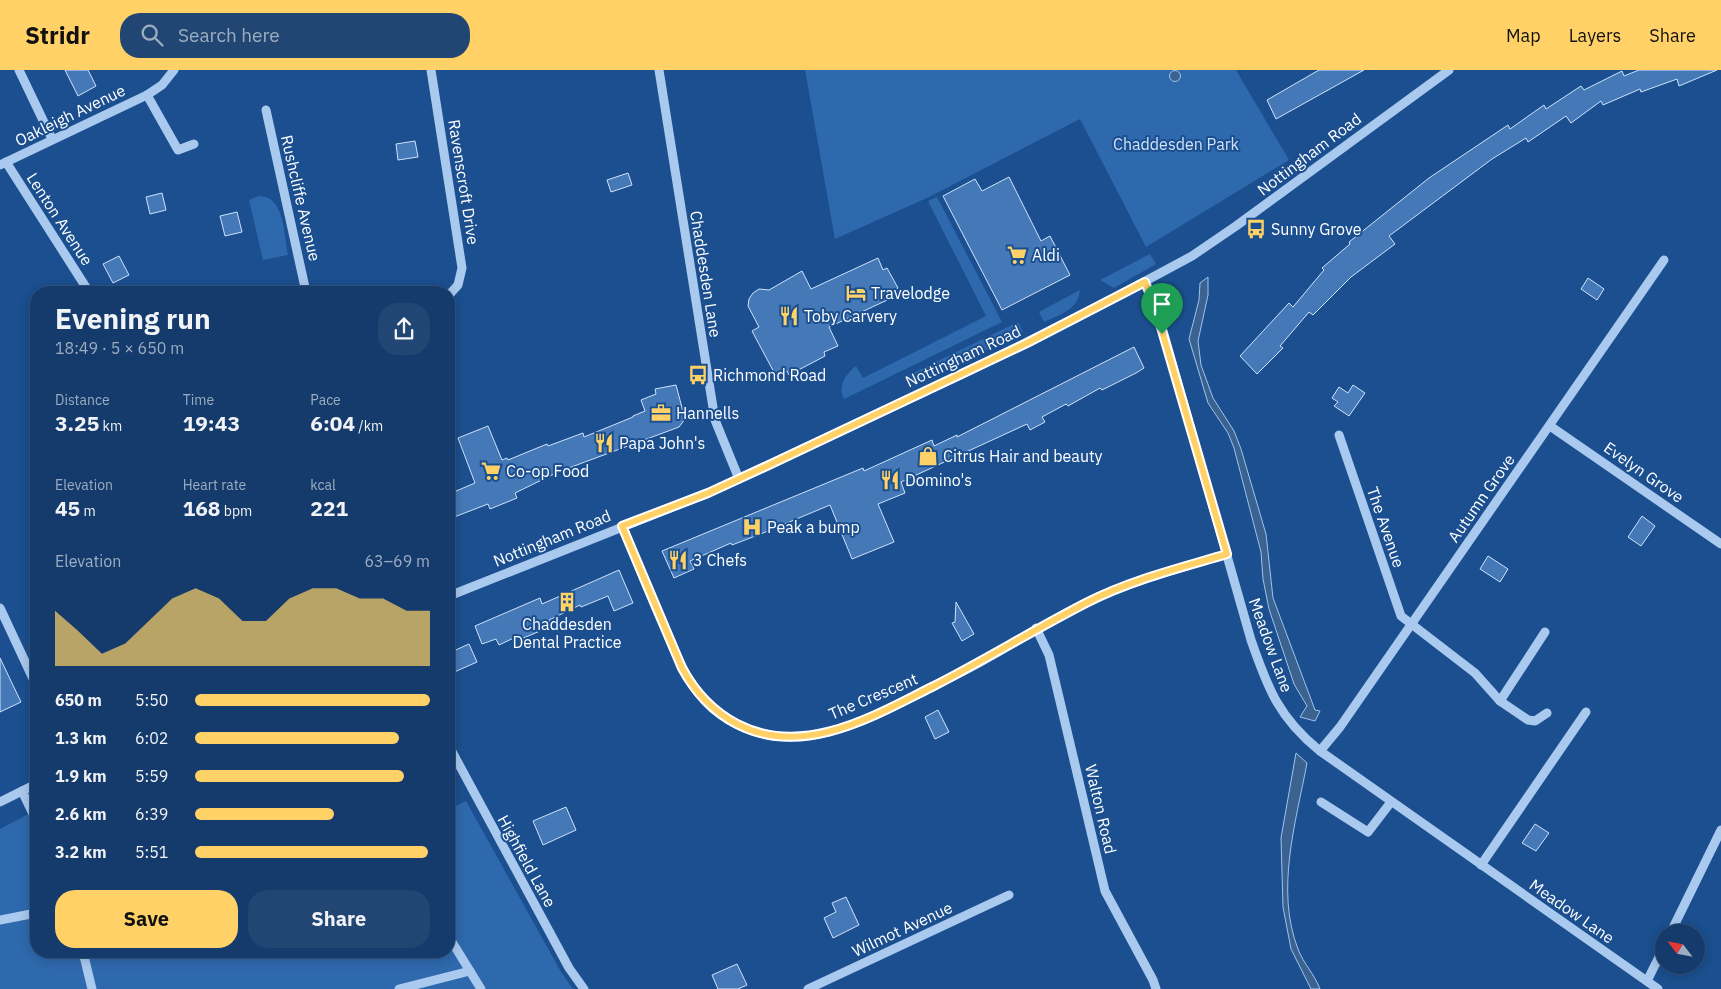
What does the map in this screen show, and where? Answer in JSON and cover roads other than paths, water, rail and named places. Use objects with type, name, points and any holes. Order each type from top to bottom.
[{"type":"street","points":[[19,70],[52,139]]},
{"type":"street","name":"Oakleigh Avenue","points":[[3,163],[147,95],[162,85],[174,70]]},
{"type":"street","name":"Ravenscroft Drive","points":[[431,70],[462,268],[458,285],[455,288]]},
{"type":"street","name":"Chaddesden Lane","points":[[659,70],[715,420],[739,479]]},
{"type":"street","name":"Nottingham Road","points":[[455,594],[739,479],[1018,347],[1145,282],[1192,256],[1236,226],[1449,70]]},
{"type":"street","points":[[147,95],[178,150],[194,144]]},
{"type":"street","name":"Rushcliffe Avenue","points":[[266,110],[305,286]]},
{"type":"street","name":"Lenton Avenue","points":[[3,163],[85,286]]},
{"type":"street","name":"Autumn Grove","points":[[1320,751],[1340,727],[1664,260]]},
{"type":"street","name":"Meadow Lane","points":[[1145,282],[1156,310],[1251,640],[1276,702],[1300,735],[1320,751],[1658,989]]},
{"type":"street","name":"Evelyn Grove","points":[[1550,426],[1721,544]]},
{"type":"street","name":"The Avenue","points":[[1339,434],[1401,616],[1475,673],[1500,701],[1528,720],[1534,721],[1547,713]]},
{"type":"street","name":"The Crescent","points":[[622,526],[682,668],[692,685],[722,715],[761,734],[792,737],[848,727],[891,708],[990,657],[1036,628],[1105,594],[1227,554]]},
{"type":"street","points":[[0,608],[30,671]]},
{"type":"street","name":"Walton Road","points":[[1036,628],[1049,655],[1105,891],[1156,989]]},
{"type":"street","points":[[1500,701],[1545,632]]},
{"type":"street","points":[[1481,865],[1586,712]]},
{"type":"street","name":"Highfield Lane","points":[[455,757],[564,960],[584,989]]},
{"type":"street","points":[[0,802],[30,787]]},
{"type":"street","points":[[22,791],[30,808]]},
{"type":"street","points":[[1322,802],[1368,832],[1391,802]]},
{"type":"street","points":[[1675,924],[1721,830]]},
{"type":"street","name":"Wilmot Avenue","points":[[808,989],[1009,895]]},
{"type":"street","points":[[0,920],[30,914]]},
{"type":"street","points":[[455,947],[481,989]]},
{"type":"street","points":[[84,958],[92,989]]},
{"type":"street","points":[[1647,981],[1655,965]]},
{"type":"street","points":[[399,989],[470,971]]},
{"type":"place","name":"Sunny Grove","points":[[1256,229]]},
{"type":"place","name":"Aldi","points":[[1017,255]]},
{"type":"place","name":"Travelodge","points":[[856,293]]},
{"type":"place","name":"Toby Carvery","points":[[789,316]]},
{"type":"place","name":"Richmond Road","points":[[698,375]]},
{"type":"place","name":"Hannells","points":[[661,413]]},
{"type":"place","name":"Papa John's","points":[[604,443]]},
{"type":"place","name":"Citrus Hair and beauty","points":[[928,456]]},
{"type":"place","name":"Co-op Food","points":[[491,471]]},
{"type":"place","name":"Domino's","points":[[890,480]]},
{"type":"place","name":"Peak a bump","points":[[752,527]]},
{"type":"place","name":"3 Chefs","points":[[678,560]]},
{"type":"place","name":"Chaddesden Dental Practice","points":[[567,602]]},
{"type":"park label","name":"Chaddesden Park","points":[[1176,144]]}]
